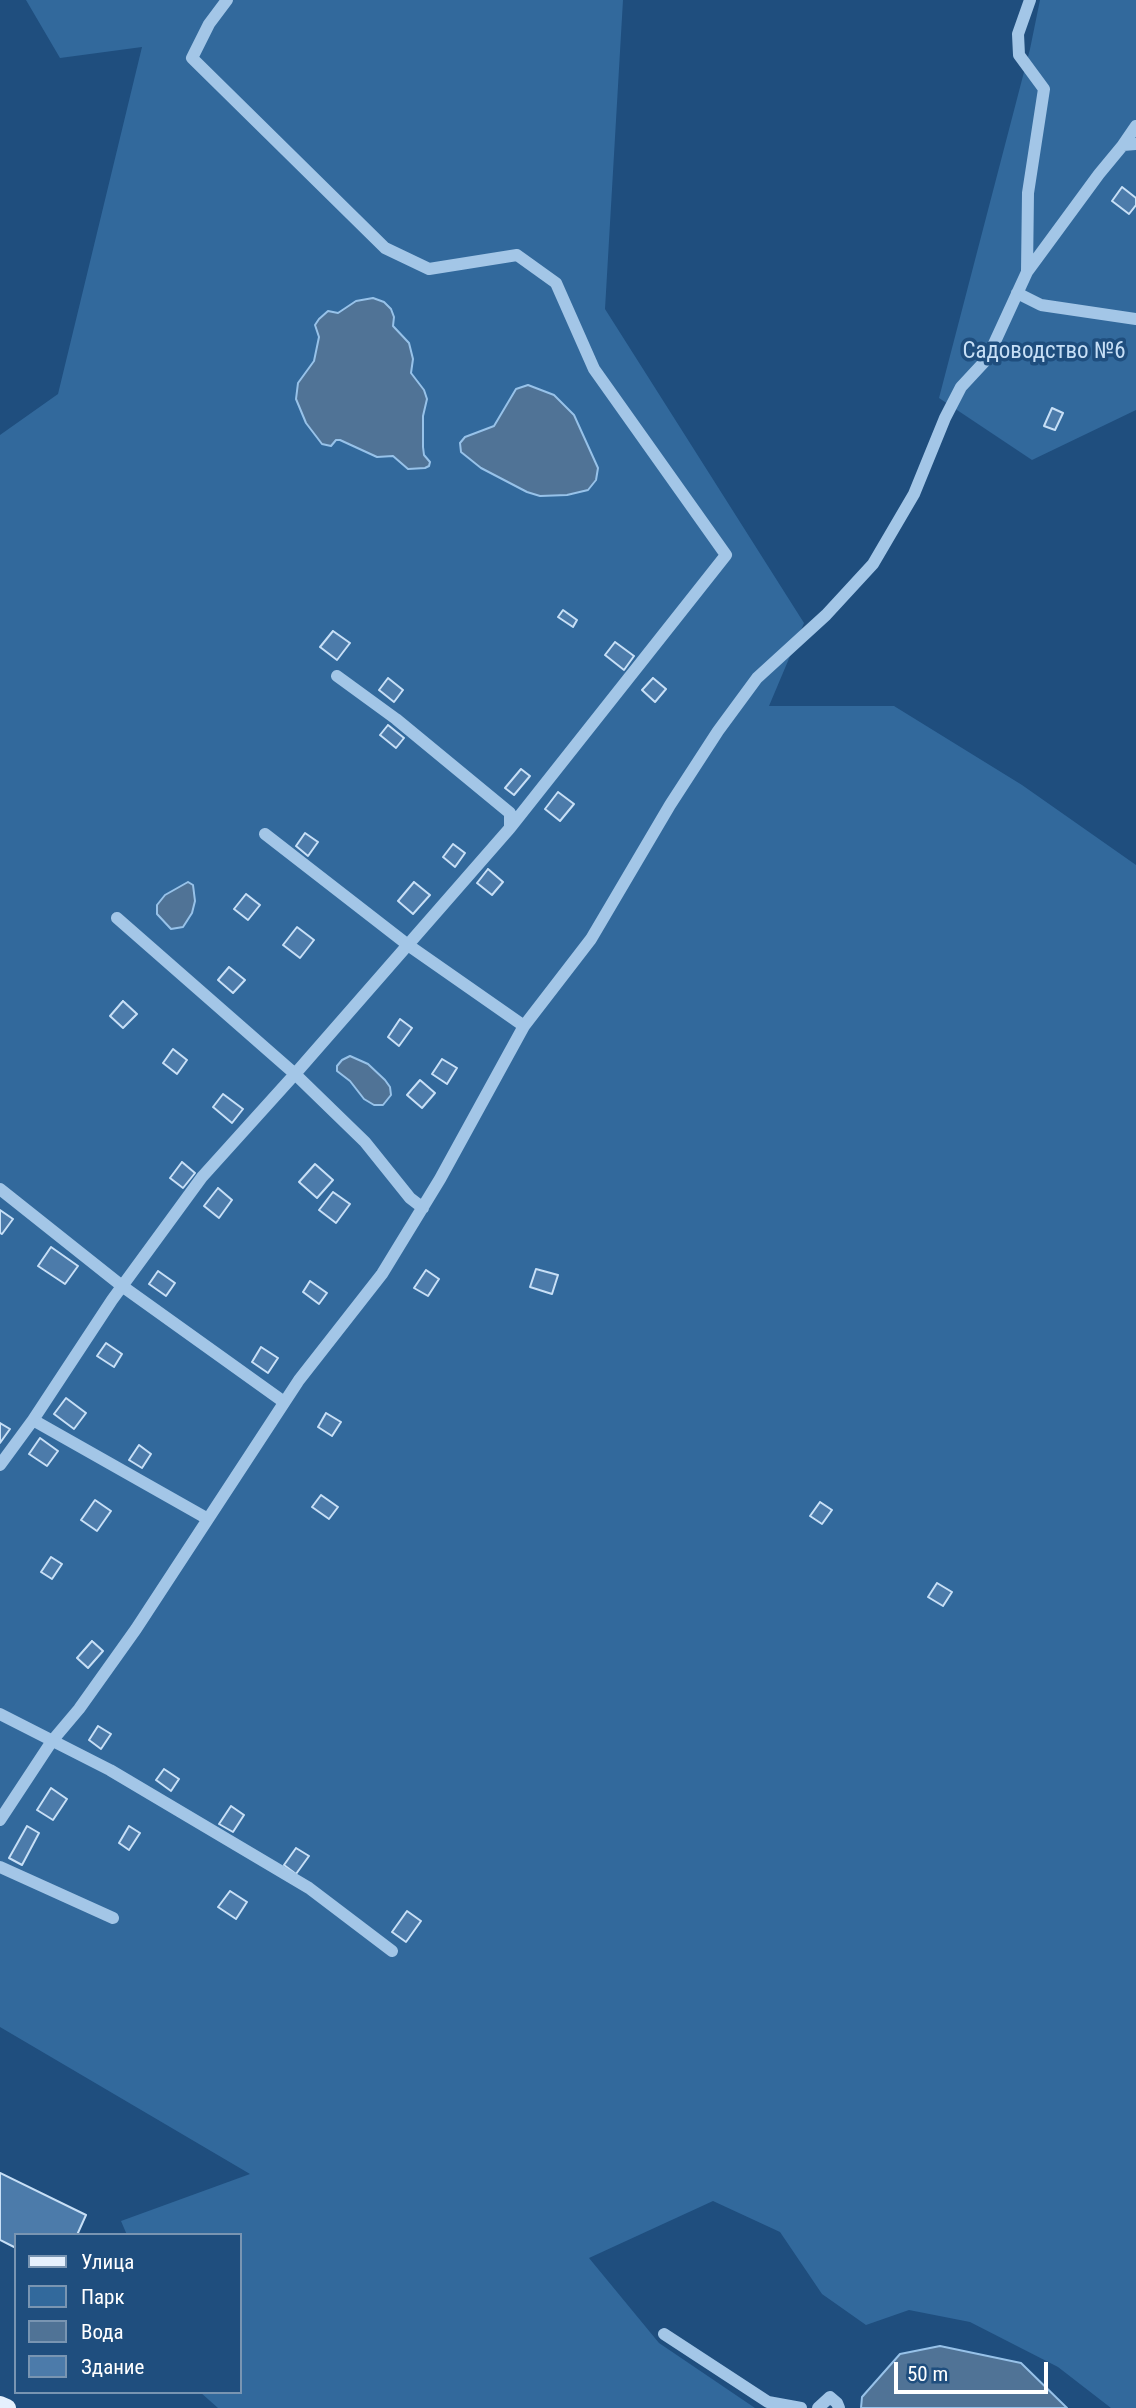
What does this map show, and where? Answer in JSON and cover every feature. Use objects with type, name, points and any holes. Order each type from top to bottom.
[{"type":"main road","points":[[0,2405],[7,2408]]},
{"type":"lane","points":[[0,1465],[122,1286],[202,1177],[510,828],[726,555],[594,369],[556,283],[517,255],[429,269],[385,248],[192,58],[209,24],[228,0]]},
{"type":"lane","points":[[1027,272],[1028,193],[1044,89],[1019,54],[1018,34],[1030,0]]},
{"type":"lane","points":[[0,1820],[52,1741],[86,1699],[299,1380],[382,1274],[423,1208],[523,1026],[591,939],[670,805],[718,731],[757,678],[826,615],[873,564],[914,494],[945,418],[961,387],[987,359],[1027,272],[1130,145],[1136,126]]},
{"type":"lane","points":[[1017,293],[1041,305],[1136,319]]},
{"type":"lane","points":[[337,676],[396,719],[510,813],[510,828]]},
{"type":"lane","points":[[265,834],[408,945],[523,1026]]},
{"type":"lane","points":[[117,918],[295,1074],[365,1142],[410,1198],[423,1208]]},
{"type":"lane","points":[[0,1189],[122,1286],[284,1402]]},
{"type":"lane","points":[[33,1420],[208,1519]]},
{"type":"lane","points":[[0,1714],[110,1770],[309,1888],[392,1951]]},
{"type":"lane","points":[[0,1867],[113,1918]]},
{"type":"lane","points":[[664,2334],[766,2405],[801,2408]]},
{"type":"lane","points":[[818,2408],[830,2397],[839,2408]]},
{"type":"green space","points":[[26,0],[623,0],[605,309],[804,623],[769,706],[894,706],[1022,785],[1136,865],[1136,2408],[1111,2408],[1058,2367],[970,2322],[909,2310],[866,2325],[822,2294],[780,2232],[713,2201],[589,2258],[659,2343],[755,2408],[218,2408],[202,2394],[242,2394],[242,2233],[126,2233],[121,2221],[250,2174],[0,2027],[0,435],[58,394],[142,47],[60,58]]},
{"type":"green space","name":"Садоводство №6","points":[[1040,0],[1136,0],[1136,410],[1032,460],[939,398],[1030,49]]},
{"type":"water","points":[[373,298],[384,302],[391,309],[393,326],[409,343],[413,359],[411,373],[424,390],[427,399],[423,416],[423,447],[424,455],[430,462],[425,468],[408,469],[393,456],[377,457],[340,440],[336,440],[331,446],[322,444],[306,423],[296,399],[298,383],[314,361],[319,337],[315,325],[319,319],[328,311],[338,313],[356,301]]},
{"type":"water","points":[[528,385],[554,395],[574,415],[598,468],[596,480],[588,490],[567,495],[540,496],[481,468],[461,452],[460,443],[465,437],[494,426],[516,389]]},
{"type":"water","points":[[188,882],[193,885],[195,901],[192,913],[183,927],[171,929],[157,914],[157,905],[165,895]]},
{"type":"water","points":[[350,1056],[368,1064],[390,1087],[391,1095],[383,1105],[374,1105],[364,1099],[350,1081],[337,1071],[342,1060]]},
{"type":"water","points":[[940,2346],[1021,2363],[1067,2408],[861,2408],[862,2397],[900,2354]]},
{"type":"building","points":[[1122,187],[1136,198],[1136,205],[1129,214],[1112,201]]},
{"type":"building","points":[[1052,408],[1063,413],[1055,430],[1044,426]]},
{"type":"building","points":[[563,610],[577,620],[573,627],[558,617]]},
{"type":"building","points":[[333,631],[350,643],[337,660],[320,647]]},
{"type":"building","points":[[615,642],[634,656],[624,670],[605,655]]},
{"type":"building","points":[[388,678],[403,690],[394,702],[379,690]]},
{"type":"building","points":[[653,678],[666,689],[655,702],[642,690]]},
{"type":"building","points":[[388,725],[404,738],[396,748],[380,735]]},
{"type":"building","points":[[521,769],[530,776],[514,795],[505,788]]},
{"type":"building","points":[[558,792],[574,804],[560,821],[545,809]]},
{"type":"building","points":[[305,833],[318,842],[308,856],[296,846]]},
{"type":"building","points":[[453,844],[465,853],[455,867],[443,857]]},
{"type":"building","points":[[488,869],[503,882],[492,895],[477,883]]},
{"type":"building","points":[[414,882],[430,895],[413,914],[398,901]]},
{"type":"building","points":[[246,894],[260,905],[248,920],[234,909]]},
{"type":"building","points":[[297,927],[314,940],[300,958],[283,945]]},
{"type":"building","points":[[229,967],[245,980],[233,993],[218,980]]},
{"type":"building","points":[[123,1001],[137,1014],[123,1028],[110,1016]]},
{"type":"building","points":[[400,1019],[412,1028],[399,1046],[388,1037]]},
{"type":"building","points":[[173,1049],[187,1060],[177,1074],[163,1063]]},
{"type":"building","points":[[442,1059],[457,1068],[447,1084],[432,1074]]},
{"type":"building","points":[[420,1080],[435,1093],[422,1108],[407,1095]]},
{"type":"building","points":[[223,1094],[243,1109],[232,1123],[213,1107]]},
{"type":"building","points":[[182,1162],[195,1173],[183,1188],[170,1178]]},
{"type":"building","points":[[315,1164],[333,1180],[317,1198],[299,1182]]},
{"type":"building","points":[[218,1188],[232,1200],[219,1218],[204,1206]]},
{"type":"building","points":[[333,1192],[350,1204],[336,1223],[319,1210]]},
{"type":"building","points":[[0,1210],[13,1219],[2,1234],[0,1233]]},
{"type":"building","points":[[51,1247],[78,1266],[65,1284],[38,1266]]},
{"type":"building","points":[[536,1269],[558,1275],[552,1294],[530,1287]]},
{"type":"building","points":[[426,1270],[439,1279],[428,1296],[414,1288]]},
{"type":"building","points":[[158,1271],[175,1283],[166,1296],[149,1284]]},
{"type":"building","points":[[310,1281],[327,1293],[319,1304],[303,1292]]},
{"type":"building","points":[[106,1343],[122,1354],[114,1367],[97,1356]]},
{"type":"building","points":[[261,1347],[278,1358],[268,1373],[252,1362]]},
{"type":"building","points":[[66,1398],[86,1413],[74,1429],[54,1414]]},
{"type":"building","points":[[326,1413],[341,1422],[332,1436],[318,1427]]},
{"type":"building","points":[[0,1423],[10,1429],[0,1443]]},
{"type":"building","points":[[40,1438],[58,1451],[47,1466],[29,1454]]},
{"type":"building","points":[[139,1445],[151,1454],[142,1468],[129,1460]]},
{"type":"building","points":[[321,1495],[338,1507],[329,1519],[312,1507]]},
{"type":"building","points":[[95,1500],[111,1511],[97,1531],[81,1520]]},
{"type":"building","points":[[820,1502],[832,1510],[822,1524],[810,1516]]},
{"type":"building","points":[[51,1557],[62,1564],[52,1579],[41,1572]]},
{"type":"building","points":[[937,1583],[952,1592],[943,1606],[928,1597]]},
{"type":"building","points":[[92,1641],[103,1651],[88,1668],[77,1658]]},
{"type":"building","points":[[98,1726],[111,1734],[101,1749],[89,1740]]},
{"type":"building","points":[[164,1769],[179,1779],[171,1791],[156,1780]]},
{"type":"building","points":[[51,1788],[67,1799],[53,1820],[37,1810]]},
{"type":"building","points":[[231,1806],[244,1815],[233,1832],[219,1824]]},
{"type":"building","points":[[27,1826],[39,1833],[22,1865],[9,1858]]},
{"type":"building","points":[[129,1826],[140,1833],[129,1850],[119,1843]]},
{"type":"building","points":[[296,1848],[309,1856],[296,1874],[284,1865]]},
{"type":"building","points":[[230,1891],[247,1902],[236,1919],[218,1907]]},
{"type":"building","points":[[407,1911],[421,1921],[406,1942],[392,1932]]},
{"type":"building","points":[[0,2173],[86,2215],[78,2233],[14,2233],[14,2247],[0,2240]]}]
